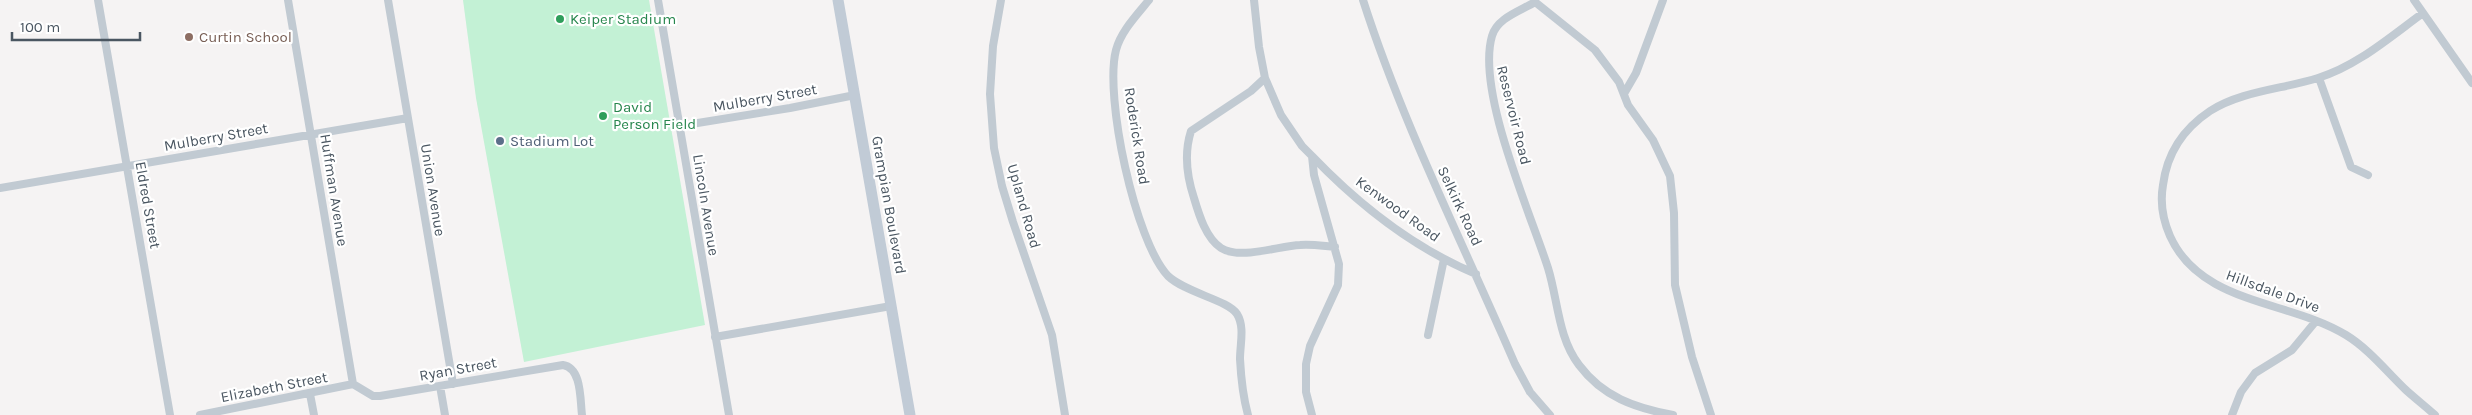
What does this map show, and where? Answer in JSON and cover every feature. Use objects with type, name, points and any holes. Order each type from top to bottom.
[{"type":"street","name":"Eldred Street","points":[[98,0],[170,415]]},
{"type":"street","name":"Huffman Avenue","points":[[288,0],[353,384]]},
{"type":"street","name":"Union Avenue","points":[[388,0],[454,384]]},
{"type":"street","name":"Lincoln Avenue","points":[[658,0],[729,415]]},
{"type":"street","name":"Grampian Boulevard","points":[[838,0],[856,94],[910,415]]},
{"type":"street","name":"Upland Road","points":[[1001,0],[993,46],[990,94],[994,148],[1007,204],[1052,335],[1065,415]]},
{"type":"street","name":"Roderick Road","points":[[1149,0],[1119,41],[1115,58],[1118,124],[1128,183],[1146,238],[1168,275],[1193,292],[1231,307],[1238,317],[1241,335],[1242,384],[1248,415]]},
{"type":"street","name":"Kenwood Road","points":[[1254,0],[1259,47],[1266,78],[1281,115],[1302,146],[1368,208],[1444,259],[1476,274]]},
{"type":"street","name":"Selkirk Road","points":[[1363,0],[1392,81],[1427,169],[1515,364],[1530,392],[1550,415]]},
{"type":"street","points":[[1624,92],[1636,73],[1663,0]]},
{"type":"street","points":[[2414,0],[2472,83]]},
{"type":"street","name":"Reservoir Road","points":[[1673,415],[1629,404],[1614,397],[1594,382],[1575,358],[1560,321],[1548,269],[1514,174],[1497,111],[1487,63],[1494,31],[1500,22],[1535,2],[1595,50],[1624,92],[1628,105],[1653,140],[1670,176],[1674,213],[1675,285],[1692,357],[1711,415]]},
{"type":"street","name":"Hillsdale Drive","points":[[2423,13],[2361,58],[2319,78],[2232,100],[2211,111],[2192,125],[2170,154],[2162,194],[2163,213],[2175,247],[2188,264],[2204,278],[2224,289],[2316,320],[2345,334],[2362,347],[2408,392],[2435,415]]},
{"type":"street","points":[[1266,78],[1251,91],[1192,131],[1188,144],[1187,170],[1189,183],[1200,216],[1212,240],[1220,247],[1234,253],[1300,245],[1335,247]]},
{"type":"street","points":[[2319,78],[2351,167],[2368,175]]},
{"type":"street","name":"Mulberry Street","points":[[679,126],[790,108],[856,94]]},
{"type":"street","name":"Mulberry Street","points":[[0,188],[408,118]]},
{"type":"street","points":[[1312,156],[1316,183],[1335,247],[1338,264],[1338,285],[1310,346],[1306,364],[1306,392],[1312,415]]},
{"type":"street","points":[[1428,335],[1444,259]]},
{"type":"street","points":[[715,337],[891,306]]},
{"type":"street","points":[[2232,415],[2241,392],[2255,374],[2292,350],[2316,320]]},
{"type":"street","name":"Ryan Street","points":[[353,384],[373,396],[380,396],[554,366],[570,367],[577,380],[582,415]]},
{"type":"street","name":"Elizabeth Street","points":[[200,415],[353,384]]},
{"type":"street","points":[[440,386],[445,415]]},
{"type":"street","points":[[310,394],[314,415]]},
{"type":"green space","points":[[463,0],[649,0],[705,325],[524,362],[476,98]]},
{"type":"place","name":"Keiper Stadium","points":[[560,19]]},
{"type":"place","name":"Curtin School","points":[[189,37]]},
{"type":"place","name":"David Person Field","points":[[603,116]]},
{"type":"place","name":"Stadium Lot","points":[[500,141]]}]
